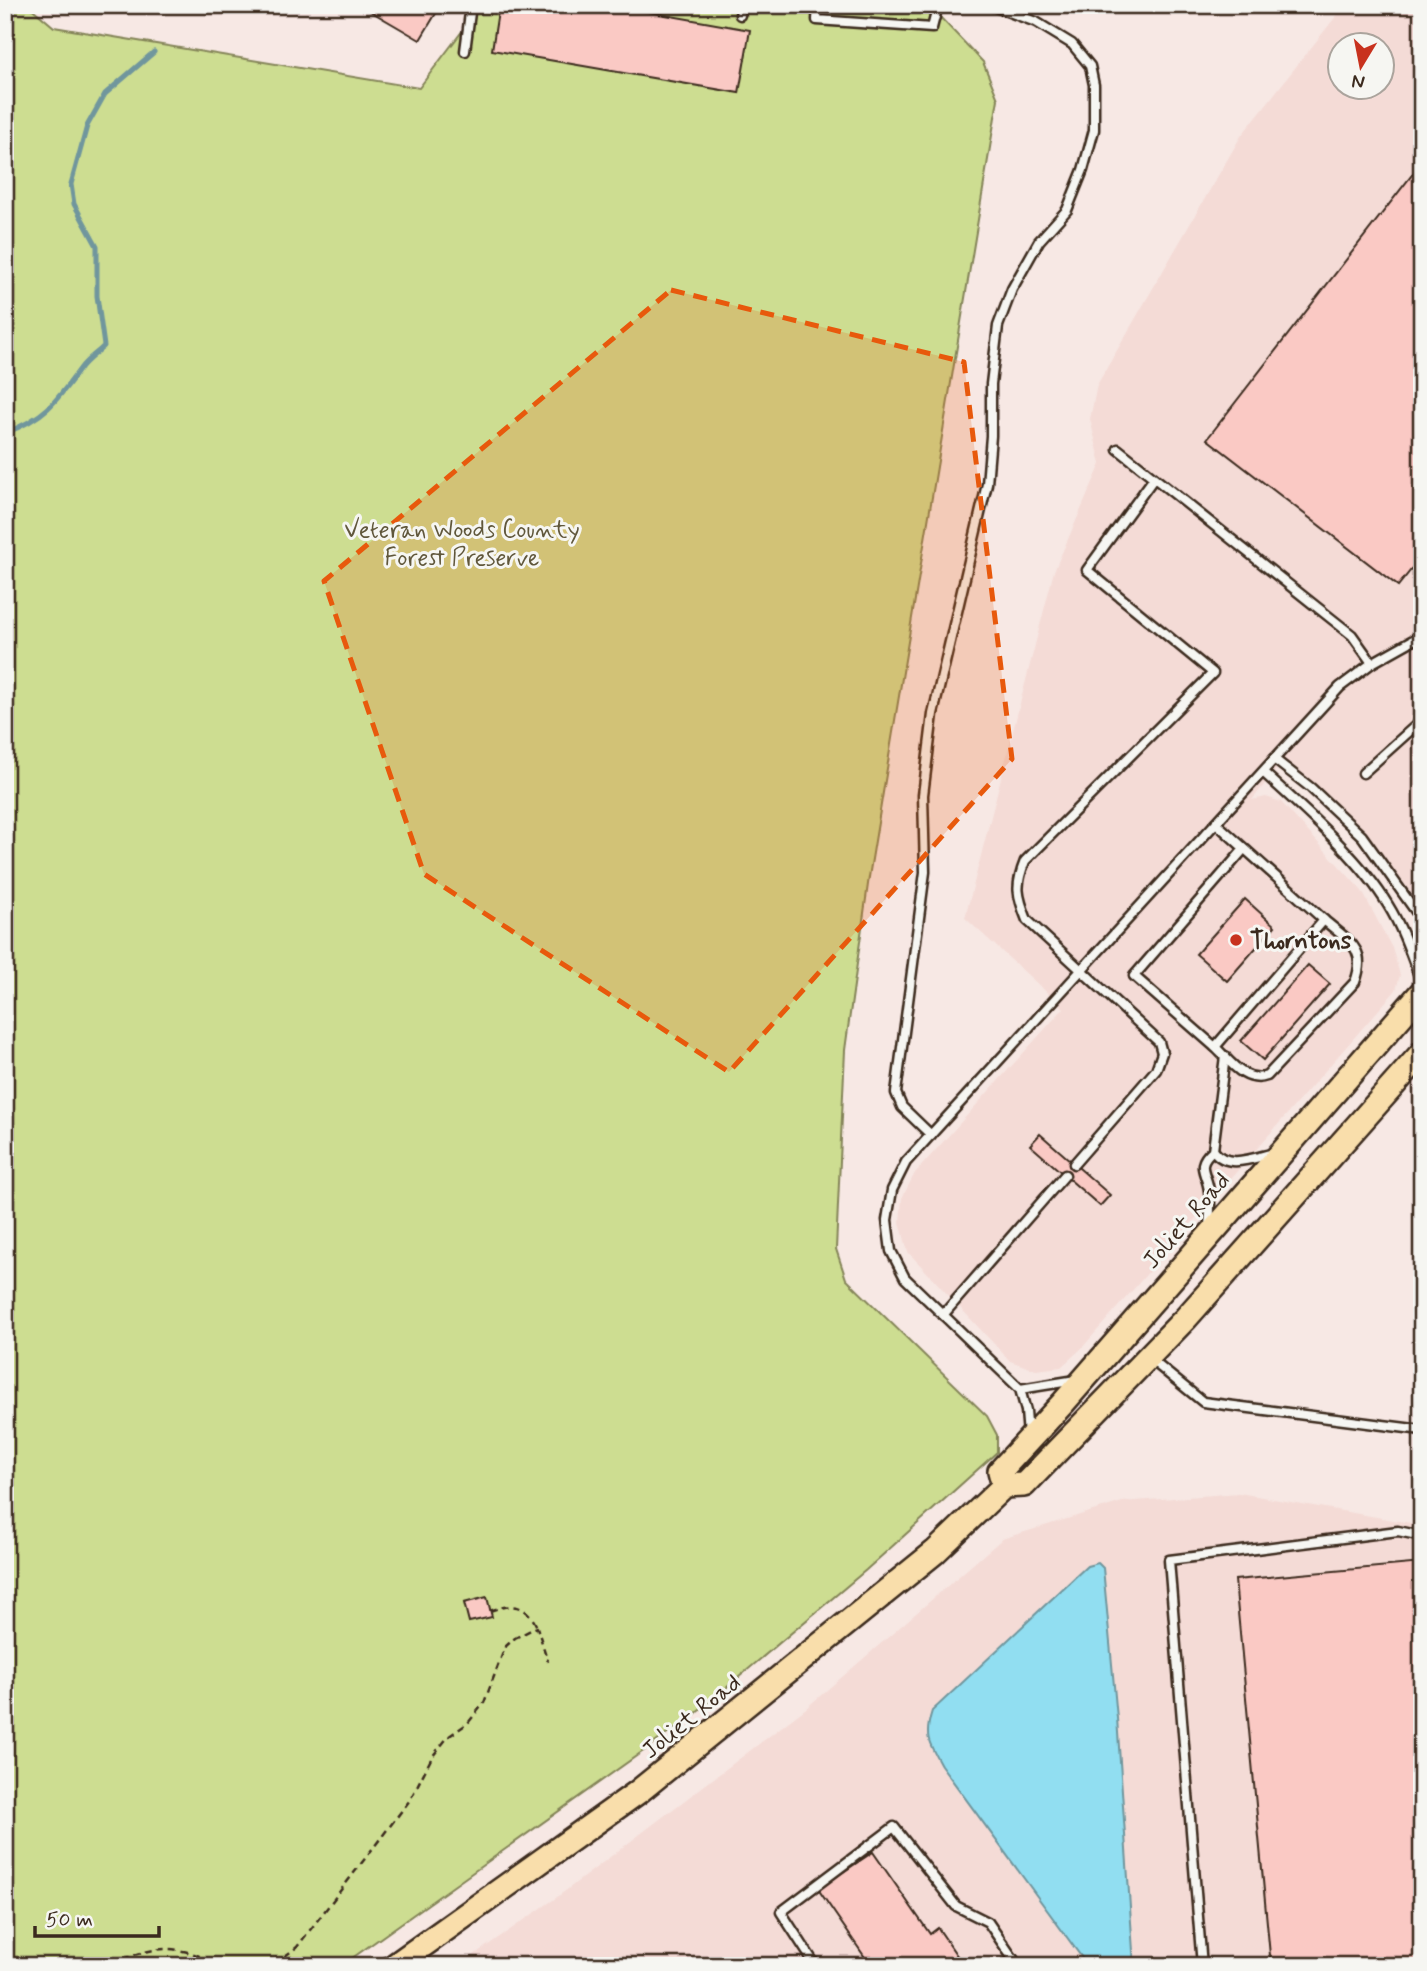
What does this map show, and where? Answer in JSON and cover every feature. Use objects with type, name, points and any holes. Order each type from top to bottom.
[{"type":"main road","name":"Joliet Road","points":[[1004,1486],[1000,1471],[1422,992]]},
{"type":"main road","name":"Joliet Road","points":[[394,1966],[638,1793],[935,1552],[1004,1486],[1024,1485],[1149,1358],[1422,1053]]},
{"type":"lane","points":[[465,51],[471,5]]},
{"type":"lane","points":[[818,5],[817,20],[932,28],[938,5]]},
{"type":"lane","points":[[931,1135],[902,1107],[896,1093],[925,872],[923,795],[933,714],[987,484],[991,384],[998,326],[1012,289],[1032,253],[1067,209],[1083,170],[1094,130],[1094,85],[1090,66],[1078,51],[1072,44],[1035,22],[990,5]]},
{"type":"lane","points":[[1118,449],[1352,635],[1372,663]]},
{"type":"lane","points":[[1074,1164],[1156,1070],[1161,1053],[1159,1042],[1027,920],[1018,898],[1018,879],[1025,861],[1213,673],[1087,570],[1154,478]]},
{"type":"lane","points":[[1028,1440],[1026,1411],[1020,1389],[905,1278],[891,1251],[887,1220],[892,1190],[901,1171],[906,1162],[1340,687],[1372,663],[1422,635]]},
{"type":"lane","points":[[1363,773],[1422,720]]},
{"type":"lane","points":[[1274,759],[1311,788],[1362,836],[1422,920]]},
{"type":"lane","points":[[1263,772],[1332,837],[1388,904],[1422,984]]},
{"type":"lane","points":[[1216,823],[1358,951],[1360,962],[1355,982],[1267,1076],[1258,1079],[1247,1077],[1134,976],[1244,849]]},
{"type":"lane","points":[[1215,1047],[1324,920]]},
{"type":"lane","points":[[1225,1056],[1213,1150],[1218,1157],[1236,1162],[1280,1152]]},
{"type":"lane","points":[[1207,1236],[1210,1219],[1209,1189],[1202,1166],[1204,1157],[1213,1150]]},
{"type":"lane","points":[[943,1315],[1065,1175]]},
{"type":"lane","points":[[1149,1358],[1203,1402],[1422,1430]]},
{"type":"lane","points":[[1020,1389],[1084,1378]]},
{"type":"lane","points":[[1202,1966],[1170,1560],[1398,1531],[1422,1535]]},
{"type":"lane","points":[[816,1966],[780,1912],[894,1827],[956,1906],[988,1922],[1016,1965]]},
{"type":"path","points":[[490,1611],[504,1606],[528,1612],[537,1627],[548,1662]]},
{"type":"path","points":[[262,1966],[277,1962],[296,1947],[324,1914],[410,1800],[432,1757],[447,1737],[468,1723],[484,1703],[505,1647],[515,1638],[537,1627]]},
{"type":"path","points":[[113,1966],[138,1954],[160,1949],[183,1951],[226,1966]]},
{"type":"highlighted area","points":[[671,290],[964,362],[1012,759],[729,1072],[424,874],[324,581]]},
{"type":"shaded area","points":[[1345,5],[1422,5],[1422,907],[1365,834],[1328,795],[1283,761],[1252,800],[1266,797],[1281,802],[1362,891],[1392,948],[1400,975],[1396,990],[1081,1349],[1061,1367],[1036,1370],[1010,1361],[908,1252],[900,1222],[902,1198],[915,1173],[1064,1008],[965,918],[1054,571],[1101,464],[1090,419],[1097,385],[1241,136]]},
{"type":"shaded area","points":[[1239,1493],[1422,1525],[1422,1966],[458,1966],[556,1898],[805,1709],[1002,1539],[1122,1502]]},
{"type":"green space","name":"Veteran Woods County Forest Preserve","points":[[5,5],[28,5],[54,27],[419,88],[482,5],[909,5],[940,17],[983,62],[998,99],[869,877],[845,1050],[836,1249],[846,1279],[987,1416],[997,1435],[997,1452],[866,1570],[694,1715],[341,1966],[5,1966]]},
{"type":"water","points":[[1098,1563],[1103,1568],[1117,1718],[1134,1966],[1088,1966],[941,1765],[930,1744],[928,1733],[932,1711],[1087,1566]]},
{"type":"building","points":[[360,5],[441,5],[420,40]]},
{"type":"building","points":[[499,5],[609,5],[750,30],[739,93],[492,50]]},
{"type":"building","points":[[1422,162],[1422,556],[1398,586],[1207,439]]},
{"type":"building","name":"Thorntons","points":[[1245,899],[1275,926],[1227,981],[1196,954]]},
{"type":"building","name":"Thorntons","points":[[1308,965],[1330,984],[1263,1060],[1241,1041]]},
{"type":"building","points":[[1040,1134],[1110,1195],[1100,1206],[1030,1145]]},
{"type":"building","points":[[1422,1563],[1422,1966],[1271,1966],[1235,1580]]},
{"type":"building","points":[[487,1597],[492,1617],[469,1622],[464,1603]]},
{"type":"building","points":[[873,1852],[930,1934],[938,1928],[964,1966],[871,1966],[818,1889]]},
{"type":"waterway","points":[[5,433],[30,421],[48,408],[82,366],[104,346],[97,296],[97,246],[74,204],[71,184],[87,126],[105,94],[154,52]]},
{"type":"place","name":"Thorntons","points":[[1236,940]]}]
